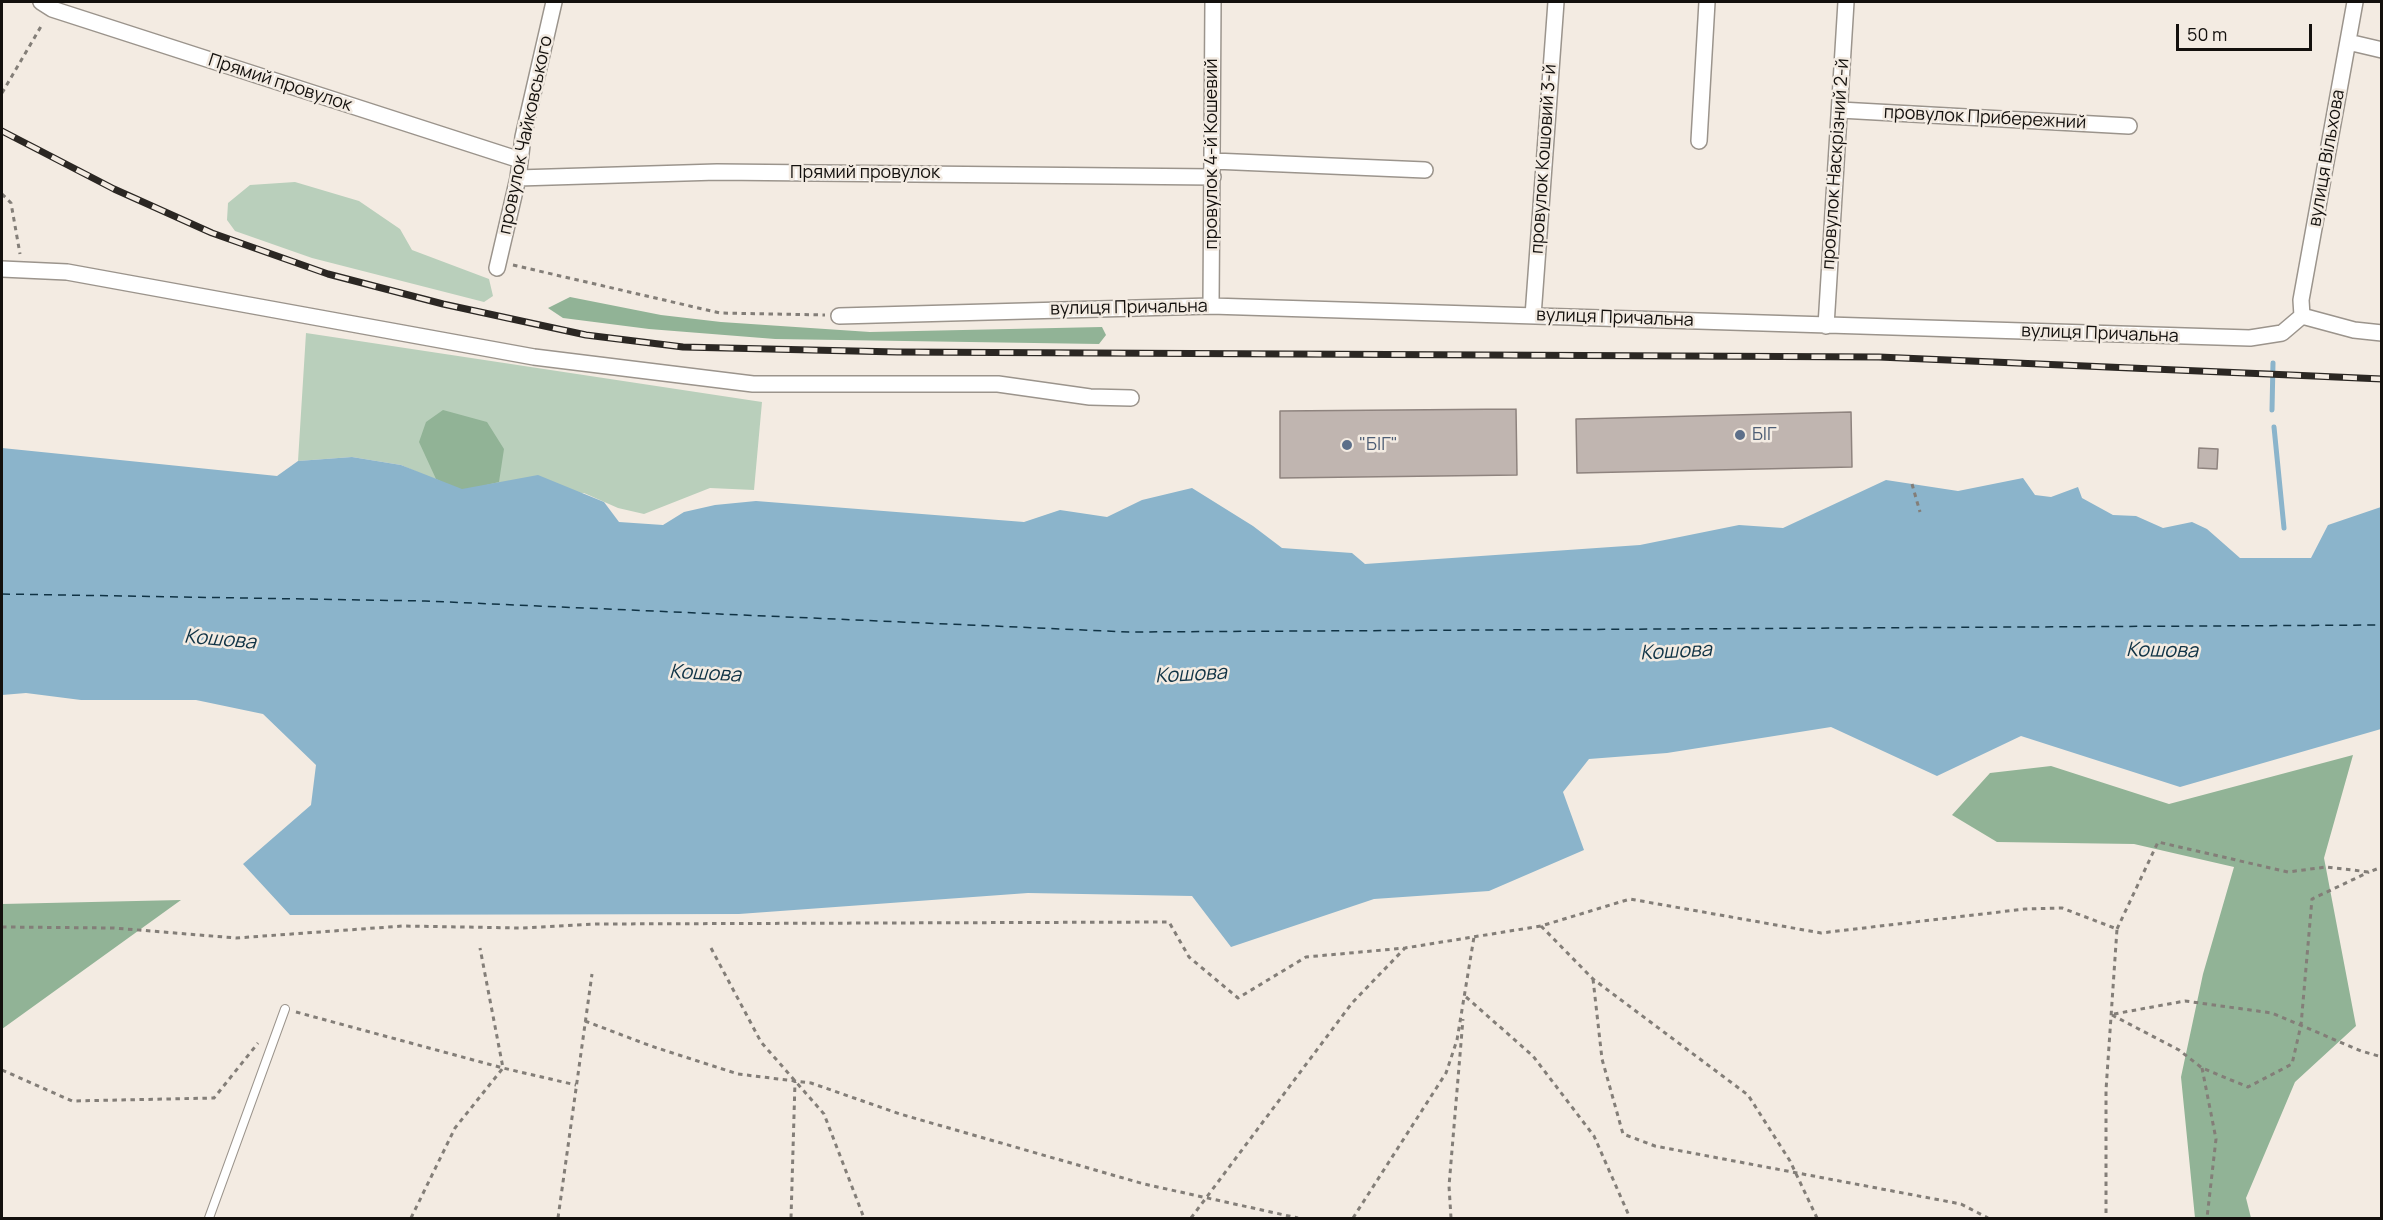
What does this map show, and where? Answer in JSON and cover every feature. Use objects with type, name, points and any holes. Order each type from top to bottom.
[{"type":"street","name":"провулок Чайковського","points":[[498,265],[518,178],[523,137],[555,2]]},
{"type":"street","name":"провулок 4-й Кошевий","points":[[1210,306],[1213,2]]},
{"type":"street","name":"провулок Кошовий 3-й","points":[[1533,316],[1556,2]]},
{"type":"street","points":[[1699,141],[1707,2]]},
{"type":"street","name":"провулок Наскрізний 2-й","points":[[1826,326],[1846,2]]},
{"type":"street","name":"вулиця Вільхова","points":[[2302,316],[2301,300],[2355,2]]},
{"type":"street","name":"Прямий провулок","points":[[47,5],[520,160]]},
{"type":"street","points":[[2348,42],[2382,50]]},
{"type":"street","name":"провулок Прибережний","points":[[1840,110],[2129,126]]},
{"type":"street","points":[[1213,161],[1425,170]]},
{"type":"street","name":"Прямий провулок","points":[[518,178],[717,172],[1213,177]]},
{"type":"street","points":[[2,269],[67,272],[534,357],[753,384],[998,384],[1090,397],[1131,398]]},
{"type":"street","name":"вулиця Причальна","points":[[839,316],[1210,306],[2264,338],[2282,333],[2302,316]]},
{"type":"street","points":[[2302,316],[2354,330],[2382,333]]},
{"type":"lane","points":[[209,1218],[285,1009]]},
{"type":"path","points":[[2,93],[47,5]]},
{"type":"path","points":[[2,194],[11,203],[23,271]]},
{"type":"path","points":[[498,265],[720,313],[839,316]]},
{"type":"path","points":[[1912,484],[1920,512]]},
{"type":"path","points":[[2106,1218],[2106,1090],[2117,929],[2158,842],[2288,872],[2326,867],[2369,872]]},
{"type":"path","points":[[2112,1015],[2179,1050],[2202,1068],[2248,1087],[2292,1064],[2301,1025],[2312,899],[2382,867]]},
{"type":"path","points":[[2,927],[114,928],[236,938],[403,926],[521,928],[597,924],[1169,922],[1189,957],[1238,998],[1306,957],[1405,948],[1541,926],[1630,899],[1821,933],[2025,909],[2062,908],[2117,929]]},
{"type":"path","points":[[1541,926],[1593,979],[1748,1095],[1795,1172],[1817,1218]]},
{"type":"path","points":[[1353,1218],[1446,1073],[1457,1040],[1474,937]]},
{"type":"path","points":[[411,1218],[455,1128],[503,1068],[480,948]]},
{"type":"path","points":[[711,948],[761,1042],[824,1114],[864,1218]]},
{"type":"path","points":[[1191,1218],[1352,1002],[1405,948]]},
{"type":"path","points":[[558,1218],[592,974]]},
{"type":"path","points":[[1593,979],[1602,1059],[1623,1134],[1655,1146],[1961,1204],[1988,1218]]},
{"type":"path","points":[[1451,1218],[1449,1186],[1465,996]]},
{"type":"path","points":[[1465,996],[1533,1056],[1594,1136],[1630,1218]]},
{"type":"path","points":[[2112,1015],[2185,1001],[2272,1012],[2361,1051],[2382,1057]]},
{"type":"path","points":[[285,1009],[503,1068],[576,1085]]},
{"type":"path","points":[[585,1021],[651,1046],[738,1074],[811,1083],[900,1114],[1078,1165],[1207,1198],[1298,1218]]},
{"type":"path","points":[[2,1070],[72,1101],[214,1098],[264,1036]]},
{"type":"path","points":[[2202,1068],[2216,1139],[2206,1218]]},
{"type":"path","points":[[791,1218],[795,1081]]},
{"type":"green space","points":[[295,182],[359,201],[400,229],[412,250],[489,279],[493,296],[484,302],[312,258],[235,231],[227,220],[228,203],[250,185]]},
{"type":"green space","points":[[570,297],[661,315],[721,322],[870,332],[1102,327],[1106,335],[1099,344],[775,339],[649,329],[563,318],[548,308]]},
{"type":"green space","points":[[306,333],[762,402],[754,490],[710,488],[644,514],[618,508],[584,493],[461,491],[401,465],[352,457],[298,461]]},
{"type":"green space","points":[[443,410],[487,422],[504,449],[499,482],[461,491],[436,479],[419,442],[426,422]]},
{"type":"green space","points":[[2353,755],[2324,858],[2356,1026],[2295,1082],[2246,1198],[2251,1218],[2195,1218],[2181,1077],[2203,974],[2234,867],[2134,844],[1997,842],[1952,815],[1990,773],[2051,766],[2169,804]]},
{"type":"green space","points":[[181,900],[2,1029],[2,904]]},
{"type":"water","name":"Кошова","points":[[2,448],[277,476],[298,461],[352,457],[401,465],[462,489],[538,475],[604,502],[619,522],[663,525],[684,512],[715,505],[756,501],[1024,522],[1060,510],[1107,517],[1142,500],[1192,488],[1253,526],[1282,548],[1352,553],[1365,564],[1640,545],[1739,525],[1783,528],[1886,480],[1958,491],[2023,478],[2035,495],[2051,497],[2078,487],[2082,498],[2113,515],[2136,516],[2163,528],[2192,522],[2207,529],[2240,558],[2311,558],[2328,525],[2381,507],[2381,729],[2180,787],[2021,736],[1937,776],[1831,727],[1667,753],[1589,759],[1563,792],[1584,850],[1489,891],[1374,899],[1231,947],[1192,896],[1028,893],[739,914],[290,915],[243,864],[311,805],[316,765],[263,714],[196,700],[81,700],[26,693],[2,695]]},
{"type":"building","points":[[1516,409],[1517,475],[1280,478],[1280,411]]},
{"type":"building","points":[[1851,412],[1852,467],[1577,473],[1576,419]]},
{"type":"building","points":[[2199,448],[2218,449],[2217,469],[2198,468]]},
{"type":"waterway","points":[[2272,410],[2273,363]]},
{"type":"waterway","points":[[2274,427],[2284,528]]},
{"type":"ferry route","points":[[2,594],[425,601],[1129,632],[2382,625]]},
{"type":"railway","points":[[2,131],[114,189],[212,233],[328,274],[443,304],[586,335],[683,347],[897,352],[1879,357],[2382,379]]},
{"type":"place","name":"БІГ","points":[[1740,435]]},
{"type":"place","name":"\"БІГ\"","points":[[1347,445]]}]
